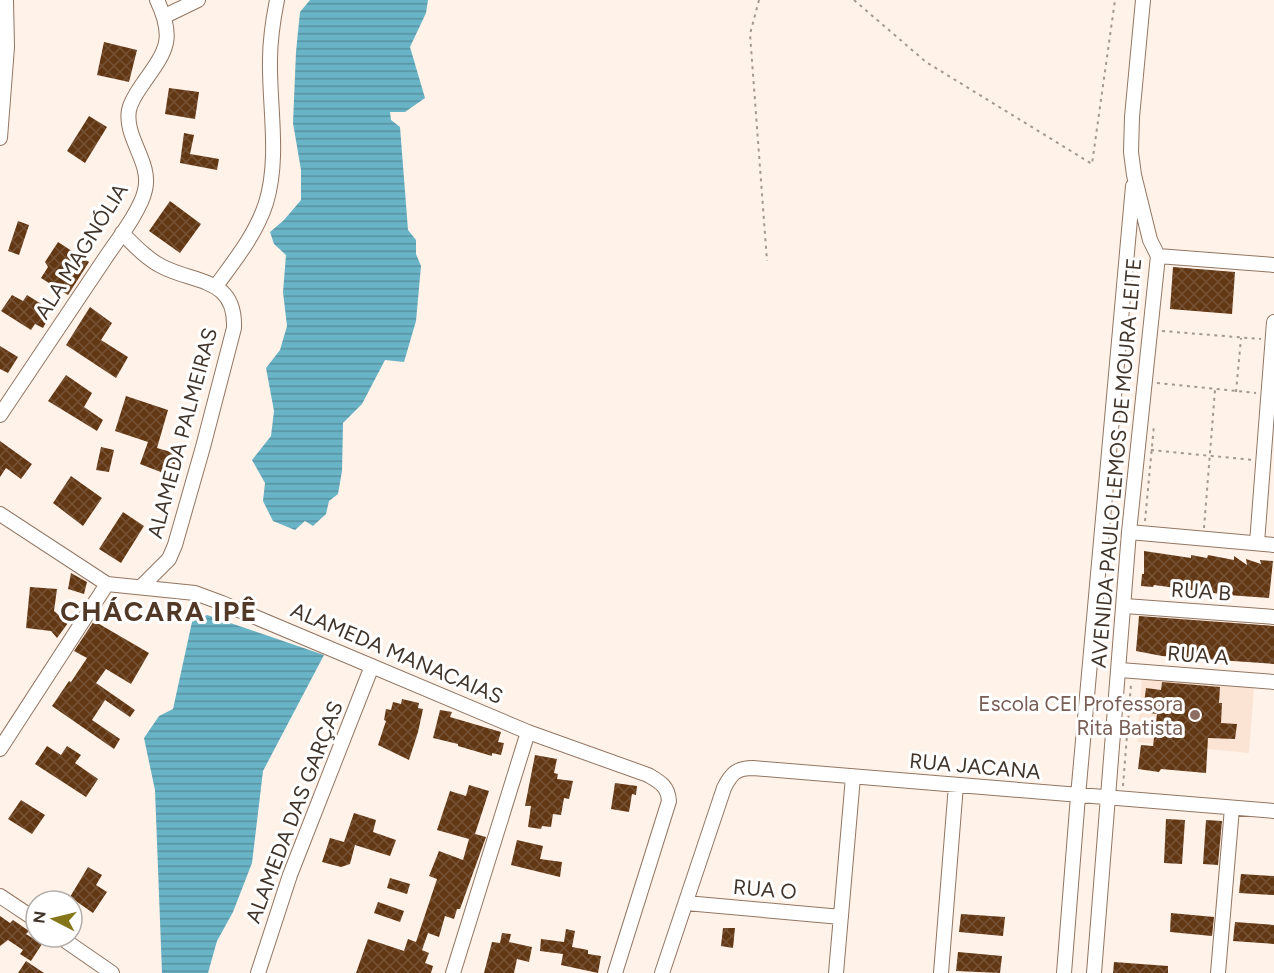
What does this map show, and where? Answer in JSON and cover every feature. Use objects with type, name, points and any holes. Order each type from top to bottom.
[{"type":"street","points":[[0,138],[7,47],[6,0]]},
{"type":"street","name":"ALA MAGNÓLIA","points":[[0,415],[122,233],[143,197],[146,172],[129,122],[129,111],[137,92],[162,57],[168,35],[165,16],[157,0]]},
{"type":"street","points":[[165,16],[198,0]]},
{"type":"street","points":[[122,233],[143,254],[159,265],[216,286],[257,225],[266,202],[273,157],[270,59],[276,0]]},
{"type":"street","name":"AVENIDA PAULO LEMOS DE MOURA LEITE","points":[[1094,973],[1116,797],[1120,670],[1129,532],[1158,256],[1150,240],[1134,175],[1131,152],[1143,0]]},
{"type":"street","name":"AVENIDA PAULO LEMOS DE MOURA LEITE","points":[[1064,973],[1134,175]]},
{"type":"street","points":[[1158,256],[1274,265]]},
{"type":"street","name":"ALAMEDA PALMEIRAS","points":[[141,587],[169,559],[175,545],[234,328],[232,305],[216,286]]},
{"type":"street","points":[[1257,543],[1270,402],[1274,322]]},
{"type":"street","points":[[0,514],[107,584],[0,749]]},
{"type":"street","points":[[1129,532],[1274,545]]},
{"type":"street","name":"ALAMEDA MANACAIAS","points":[[107,584],[195,593],[528,732],[648,775],[664,785],[668,791],[669,801],[615,973]]},
{"type":"street","name":"RUA B","points":[[1125,606],[1274,617]]},
{"type":"street","name":"ALAMEDA DAS GARÇAS","points":[[261,972],[290,875],[372,666]]},
{"type":"street","name":"RUA A","points":[[1120,670],[1274,682]]},
{"type":"street","points":[[453,973],[528,732]]},
{"type":"street","name":"RUA JACANA","points":[[686,903],[724,788],[734,772],[744,768],[1274,811]]},
{"type":"street","points":[[836,973],[853,777]]},
{"type":"street","points":[[941,973],[956,785]]},
{"type":"street","points":[[1218,973],[1232,808]]},
{"type":"street","points":[[0,896],[24,912]]},
{"type":"street","points":[[662,973],[686,903]]},
{"type":"street","name":"RUA O","points":[[686,903],[841,917]]},
{"type":"street","points":[[77,949],[112,973]]},
{"type":"path","points":[[759,0],[750,34],[767,261]]},
{"type":"path","points":[[854,0],[926,62],[1092,164],[1115,0]]},
{"type":"path","points":[[1161,331],[1273,339]]},
{"type":"path","points":[[1236,392],[1240,338]]},
{"type":"path","points":[[1157,383],[1236,392],[1270,402]]},
{"type":"path","points":[[1204,530],[1215,390]]},
{"type":"path","points":[[1151,450],[1263,461]]},
{"type":"path","points":[[1116,797],[1131,685]]},
{"type":"shaded area","name":"Escola CEI Professora Rita Batista","points":[[1142,677],[1254,687],[1249,753],[1137,742]]},
{"type":"water","points":[[310,0],[428,0],[426,13],[410,47],[425,98],[405,112],[390,112],[391,120],[400,127],[408,230],[416,240],[416,254],[421,266],[416,321],[404,362],[385,360],[362,404],[343,423],[342,471],[338,494],[329,501],[326,514],[313,526],[305,521],[295,530],[273,521],[263,501],[265,483],[252,460],[271,436],[274,411],[266,368],[280,350],[287,326],[283,292],[286,255],[274,244],[270,232],[301,200],[301,170],[293,123],[296,52],[300,12]]},
{"type":"water","points":[[207,615],[324,655],[263,771],[252,863],[233,912],[217,941],[208,973],[162,973],[155,790],[144,738],[159,716],[173,709],[192,622]]},
{"type":"building","points":[[104,42],[137,50],[129,82],[97,75]]},
{"type":"building","points":[[169,88],[199,92],[195,119],[165,114]]},
{"type":"building","points":[[89,116],[107,127],[85,163],[67,151]]},
{"type":"building","points":[[184,133],[194,135],[190,154],[219,159],[217,170],[180,163]]},
{"type":"building","points":[[170,201],[201,224],[180,253],[149,231]]},
{"type":"building","points":[[18,221],[29,225],[19,255],[8,251]]},
{"type":"building","points":[[58,242],[89,262],[68,295],[41,278],[48,267],[45,262]]},
{"type":"building","points":[[1173,267],[1235,272],[1232,314],[1170,309]]},
{"type":"building","points":[[12,295],[23,301],[27,295],[43,305],[41,312],[49,317],[43,328],[35,324],[31,330],[1,311]]},
{"type":"building","points":[[90,307],[112,323],[101,340],[128,357],[116,378],[66,345]]},
{"type":"building","points":[[0,346],[18,357],[8,373],[0,369]]},
{"type":"building","points":[[66,375],[92,393],[84,407],[103,420],[97,431],[48,401]]},
{"type":"building","points":[[126,396],[168,410],[157,448],[178,454],[171,476],[140,464],[148,442],[115,431]]},
{"type":"building","points":[[0,441],[32,464],[21,479],[6,468],[0,477]]},
{"type":"building","points":[[101,447],[114,450],[109,472],[96,470]]},
{"type":"building","points":[[71,476],[102,498],[83,526],[53,503]]},
{"type":"building","points":[[123,512],[144,526],[121,563],[99,549]]},
{"type":"building","points":[[1144,551],[1191,558],[1191,555],[1207,558],[1208,555],[1234,560],[1234,556],[1247,565],[1246,559],[1261,564],[1260,560],[1273,561],[1269,598],[1154,585],[1153,587],[1141,586],[1142,574],[1144,574]]},
{"type":"building","points":[[71,573],[87,582],[84,594],[68,589]]},
{"type":"building","points":[[30,587],[57,589],[54,611],[68,623],[57,638],[51,631],[26,628]]},
{"type":"building","points":[[1139,616],[1274,626],[1274,664],[1162,656],[1136,651]]},
{"type":"building","points":[[94,621],[149,653],[131,684],[106,669],[96,683],[135,710],[130,717],[105,700],[92,720],[120,739],[114,749],[52,706],[87,658],[74,651]]},
{"type":"building","points":[[1162,682],[1220,687],[1221,723],[1237,724],[1235,739],[1208,738],[1206,773],[1138,769],[1141,745],[1153,746],[1157,714],[1143,712],[1146,688],[1161,690]]},
{"type":"building","points":[[402,699],[419,703],[418,708],[423,709],[409,760],[378,745],[386,721],[384,720],[386,709],[391,710],[393,702],[401,704]]},
{"type":"building","points":[[440,710],[452,712],[450,717],[501,732],[498,742],[504,743],[501,755],[492,753],[492,756],[433,738]]},
{"type":"building","points":[[47,746],[61,755],[67,746],[81,755],[75,763],[98,779],[86,797],[35,764]]},
{"type":"building","points":[[535,755],[557,759],[554,773],[558,774],[557,779],[573,781],[569,799],[564,798],[561,815],[553,814],[551,827],[542,826],[541,829],[528,827],[531,806],[525,806]]},
{"type":"building","points":[[615,783],[637,786],[636,795],[632,794],[629,812],[611,809]]},
{"type":"building","points":[[469,785],[489,791],[475,834],[486,837],[460,909],[457,909],[454,919],[445,916],[439,937],[428,933],[422,950],[429,953],[425,963],[433,966],[431,973],[356,973],[368,939],[404,951],[408,939],[416,942],[437,879],[429,876],[439,851],[463,860],[469,839],[437,830],[450,791],[466,796]]},
{"type":"building","points":[[21,800],[45,815],[32,834],[8,819]]},
{"type":"building","points":[[354,813],[376,820],[373,832],[396,840],[390,856],[355,845],[350,864],[341,867],[322,862],[330,838],[344,842]]},
{"type":"building","points":[[1166,819],[1185,820],[1182,864],[1164,863]]},
{"type":"building","points":[[1206,820],[1222,821],[1218,865],[1203,864]]},
{"type":"building","points":[[517,840],[543,846],[540,859],[562,862],[560,877],[511,865]]},
{"type":"building","points":[[88,867],[102,875],[96,885],[107,892],[93,913],[84,907],[84,889],[75,889]]},
{"type":"building","points":[[1241,874],[1274,876],[1274,895],[1239,893]]},
{"type":"building","points":[[390,878],[410,884],[407,894],[387,888]]},
{"type":"building","points":[[378,902],[404,911],[400,922],[374,913]]},
{"type":"building","points":[[1171,913],[1214,917],[1212,936],[1170,932]]},
{"type":"building","points":[[961,914],[1005,917],[1003,936],[959,932]]},
{"type":"building","points":[[0,916],[10,923],[13,920],[24,928],[24,949],[39,949],[31,961],[20,954],[23,950],[8,940],[0,946]]},
{"type":"building","points":[[1235,922],[1274,925],[1274,944],[1233,941]]},
{"type":"building","points":[[723,928],[735,928],[733,948],[721,946]]},
{"type":"building","points":[[566,929],[575,931],[572,947],[588,950],[588,954],[601,956],[598,973],[561,965],[563,954],[540,951],[541,939],[564,942]]},
{"type":"building","points":[[502,933],[511,934],[509,942],[532,947],[529,962],[517,959],[514,973],[484,973],[492,942],[500,943]]},
{"type":"building","points":[[958,952],[1002,956],[1000,973],[956,971]]},
{"type":"building","points":[[26,961],[44,973],[18,973]]},
{"type":"building","points":[[1114,962],[1168,966],[1168,973],[1113,973]]},
{"type":"place","name":"Escola CEI Professora Rita Batista","points":[[1195,715]]},
{"type":"district","name":"CHÁCARA IPÊ","points":[[159,611]]}]
